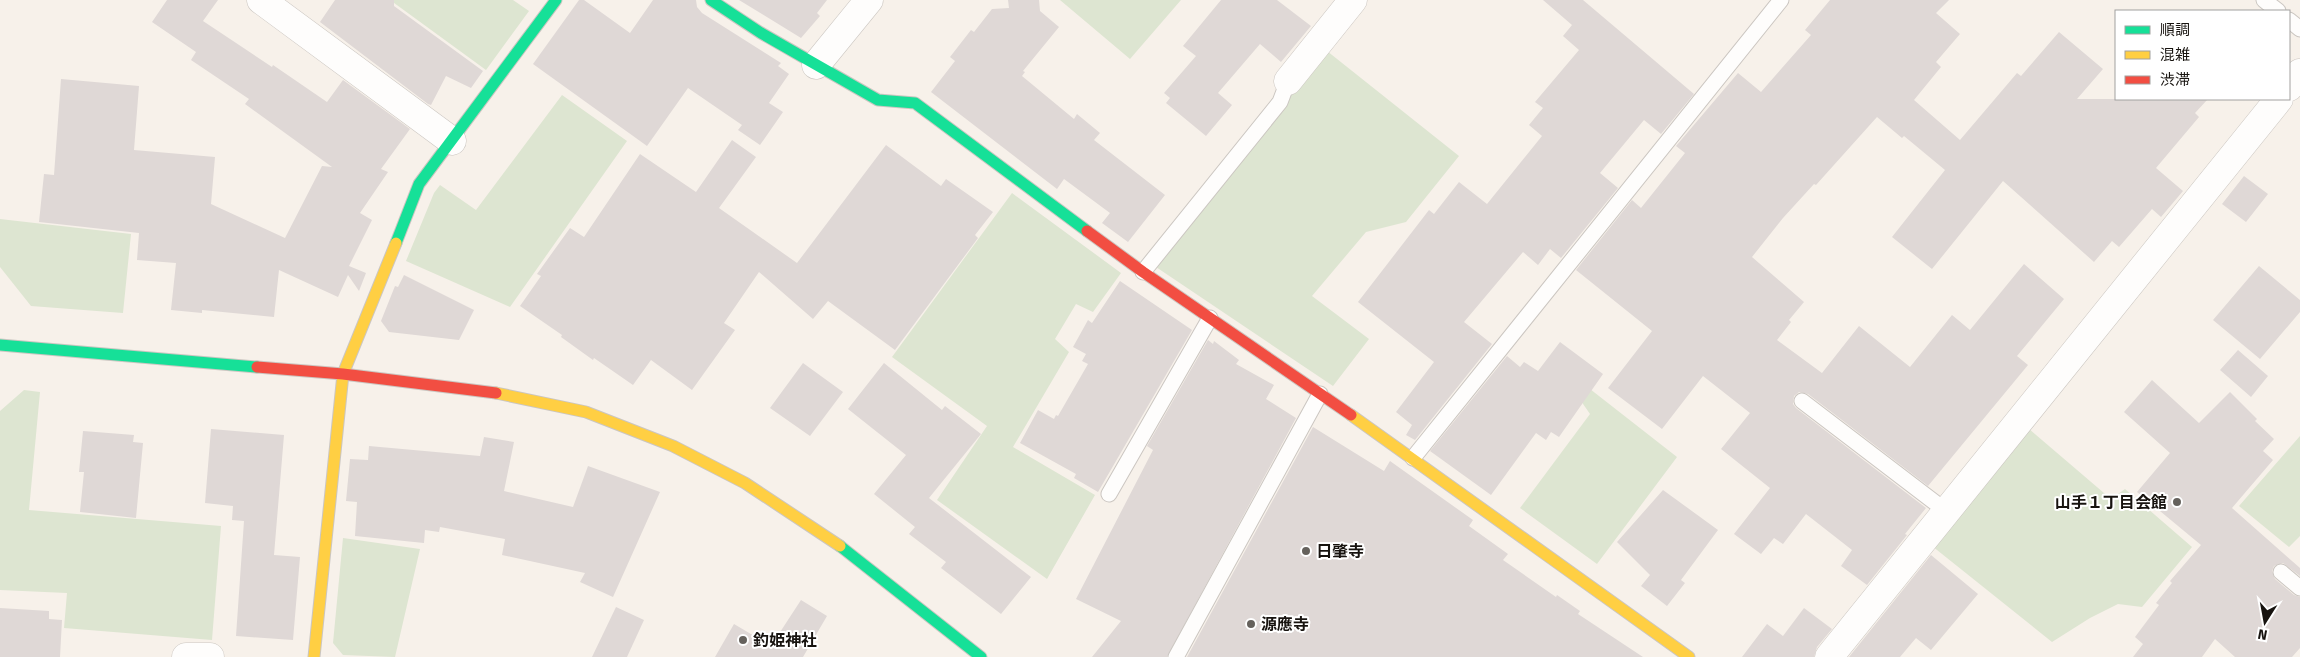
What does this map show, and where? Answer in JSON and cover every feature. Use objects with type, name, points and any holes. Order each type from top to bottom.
[{"type":"street","points":[[260,0],[452,141]]},
{"type":"street","points":[[314,657],[343,374],[419,184],[556,0]]},
{"type":"street","points":[[711,0],[761,33],[878,100],[915,103],[1143,272],[1413,458],[1689,657]]},
{"type":"street","points":[[816,65],[869,0]]},
{"type":"street","points":[[1288,81],[1353,0]]},
{"type":"street","points":[[2290,86],[2300,73]]},
{"type":"street","points":[[1829,657],[2278,100]]},
{"type":"street","points":[[0,345],[343,374],[498,393],[586,412],[674,446],[745,483],[826,534],[981,657]]},
{"type":"street","points":[[186,657],[210,657]]},
{"type":"lane","points":[[1413,458],[1781,0]]},
{"type":"lane","points":[[2264,0],[2277,10]]},
{"type":"lane","points":[[2290,21],[2300,29]]},
{"type":"lane","points":[[1143,272],[1280,102],[1288,81]]},
{"type":"lane","points":[[1109,494],[1210,318]]},
{"type":"lane","points":[[1176,657],[1320,394]]},
{"type":"lane","points":[[1802,402],[1946,512]]},
{"type":"lane","points":[[2281,572],[2300,588]]},
{"type":"green space","points":[[390,0],[513,0],[529,11],[486,70]]},
{"type":"green space","points":[[1060,0],[1181,0],[1130,59]]},
{"type":"green space","points":[[1327,51],[1459,156],[1406,222],[1366,232],[1312,296],[1369,339],[1333,386],[1153,265]]},
{"type":"green space","points":[[562,95],[627,141],[510,307],[406,261],[434,193],[440,185],[476,210]]},
{"type":"green space","points":[[1012,193],[1121,273],[1093,312],[1076,304],[1055,339],[1069,352],[1013,447],[1095,495],[1047,579],[937,500],[987,426],[892,357]]},
{"type":"green space","points":[[0,219],[131,234],[123,313],[31,306],[0,267]]},
{"type":"green space","points":[[1590,389],[1677,457],[1597,564],[1520,508],[1590,414],[1581,401]]},
{"type":"green space","points":[[24,390],[40,392],[29,510],[221,526],[212,640],[64,628],[67,593],[0,590],[0,411]]},
{"type":"green space","points":[[2028,428],[2111,499],[2125,489],[2192,547],[2142,607],[2118,604],[2090,618],[2052,642],[1932,546]]},
{"type":"green space","points":[[2300,436],[2300,536],[2289,547],[2239,506]]},
{"type":"green space","points":[[343,538],[420,549],[395,657],[343,655],[333,643]]},
{"type":"building","points":[[167,0],[218,0],[203,21],[327,102],[343,80],[410,129],[381,169],[388,172],[360,213],[372,220],[349,266],[366,273],[359,291],[348,275],[338,297],[279,270],[274,317],[202,310],[202,313],[171,310],[176,263],[137,260],[139,233],[39,222],[44,174],[54,175],[61,79],[139,86],[134,150],[215,157],[211,204],[285,238],[322,166],[332,167],[245,104],[249,99],[191,60],[196,52],[152,22]]},
{"type":"building","points":[[335,0],[394,0],[394,6],[483,71],[471,88],[446,76],[431,105],[428,104],[320,22]]},
{"type":"building","points":[[579,0],[584,0],[630,33],[653,0],[696,0],[697,7],[702,13],[781,63],[778,66],[789,74],[769,103],[783,112],[760,145],[738,130],[742,125],[688,88],[647,146],[533,64]]},
{"type":"building","points":[[739,0],[827,0],[817,13],[820,16],[801,38]]},
{"type":"building","points":[[1008,0],[1039,0],[1040,11],[1059,27],[1023,71],[1025,72],[1022,76],[1074,119],[1077,114],[1100,133],[1094,140],[1165,195],[1128,242],[1102,223],[1110,213],[1064,179],[1057,189],[931,92],[955,61],[950,57],[971,30],[974,32],[992,9],[1009,8]]},
{"type":"building","points":[[1221,0],[1277,0],[1311,26],[1281,62],[1260,44],[1218,93],[1232,105],[1206,136],[1166,103],[1170,98],[1164,93],[1196,56],[1183,46]]},
{"type":"building","points":[[1543,0],[1583,0],[1694,94],[1661,134],[1644,120],[1600,173],[1618,188],[1561,258],[1550,249],[1538,265],[1523,252],[1464,322],[1492,344],[1415,440],[1406,435],[1412,425],[1396,412],[1434,362],[1358,302],[1429,210],[1434,214],[1459,182],[1487,204],[1542,136],[1529,125],[1543,108],[1535,102],[1579,50],[1563,36],[1572,25]]},
{"type":"building","points":[[1830,0],[1949,0],[1936,13],[1960,34],[1936,62],[1941,67],[1914,100],[1960,140],[2017,73],[2021,76],[2059,32],[2103,69],[2077,99],[2207,100],[2195,113],[2199,117],[2156,168],[2183,191],[2161,217],[2152,209],[2119,247],[2112,241],[2094,262],[2003,181],[1932,269],[1892,237],[1945,170],[1904,136],[1902,138],[1877,117],[1816,185],[1814,184],[1783,218],[1752,257],[1804,302],[1789,320],[1791,322],[1777,340],[1822,373],[1859,326],[1910,367],[1952,315],[1970,330],[2024,264],[2064,299],[2017,356],[2028,365],[1928,486],[1808,394],[1799,392],[1794,396],[1793,404],[1796,408],[1926,508],[1867,585],[1841,566],[1852,550],[1806,514],[1783,544],[1774,538],[1761,554],[1734,534],[1770,488],[1721,449],[1750,413],[1703,376],[1662,429],[1608,388],[1652,331],[1576,270],[1632,200],[1641,208],[1685,153],[1676,146],[1738,73],[1761,92],[1811,35],[1805,30]]},
{"type":"building","points":[[732,140],[756,157],[719,208],[797,263],[886,145],[941,186],[946,179],[993,212],[975,235],[978,238],[895,350],[828,301],[813,319],[759,272],[724,323],[735,330],[692,390],[651,360],[633,385],[594,358],[593,360],[561,337],[562,335],[520,306],[541,276],[537,274],[570,228],[584,237],[640,154],[696,192]]},
{"type":"building","points":[[2244,176],[2268,194],[2246,222],[2222,204]]},
{"type":"building","points":[[2259,266],[2300,300],[2300,312],[2260,359],[2213,320]]},
{"type":"building","points":[[404,275],[474,310],[459,340],[389,332],[381,321],[395,286],[398,287]]},
{"type":"building","points":[[1120,281],[1192,330],[1098,492],[1074,478],[1076,474],[1020,443],[1038,410],[1054,419],[1056,415],[1058,416],[1088,364],[1082,361],[1086,354],[1073,347],[1088,320],[1092,323]]},
{"type":"building","points":[[1208,340],[1213,344],[1214,341],[1239,360],[1236,364],[1274,385],[1266,399],[1296,418],[1167,657],[1092,657],[1121,621],[1076,599],[1153,450],[1147,446]]},
{"type":"building","points":[[1560,342],[1603,374],[1559,437],[1551,432],[1546,440],[1536,433],[1491,495],[1430,451],[1507,356],[1520,367],[1524,362],[1538,371]]},
{"type":"building","points":[[2238,350],[2268,376],[2251,397],[2220,370]]},
{"type":"building","points":[[803,363],[843,392],[810,436],[770,408]]},
{"type":"building","points":[[884,363],[942,410],[945,406],[981,434],[929,498],[1031,577],[1001,614],[941,568],[946,562],[909,534],[915,527],[874,494],[906,455],[848,409]]},
{"type":"building","points":[[2152,380],[2199,423],[2230,392],[2257,419],[2255,421],[2274,439],[2263,451],[2273,460],[2232,508],[2300,568],[2300,576],[2283,563],[2274,566],[2272,571],[2275,579],[2294,595],[2300,597],[2300,648],[2292,657],[2235,657],[2215,639],[2202,657],[2133,657],[2143,644],[2135,637],[2159,605],[2156,603],[2172,583],[2170,581],[2201,545],[2137,492],[2170,453],[2124,412]]},
{"type":"building","points":[[1313,427],[1384,471],[1390,461],[1473,520],[1469,526],[1508,554],[1503,560],[1556,597],[1557,595],[1580,611],[1578,614],[1643,657],[1187,657]]},
{"type":"building","points":[[211,429],[284,435],[274,555],[300,557],[293,640],[236,636],[244,521],[232,520],[233,506],[205,503]]},
{"type":"building","points":[[83,431],[134,435],[133,442],[143,443],[136,518],[80,512],[84,472],[79,472]]},
{"type":"building","points":[[484,437],[514,442],[504,491],[573,507],[588,466],[660,492],[613,597],[580,582],[585,573],[502,555],[505,539],[440,527],[439,532],[425,530],[424,543],[355,536],[357,502],[346,501],[350,459],[368,460],[369,446],[480,456]]},
{"type":"building","points":[[1663,490],[1718,530],[1681,580],[1685,583],[1667,606],[1641,586],[1650,575],[1617,542]]},
{"type":"building","points":[[1931,555],[1978,594],[1931,650],[1916,638],[1900,657],[1849,657]]},
{"type":"building","points":[[801,600],[827,616],[803,657],[715,657],[734,624],[771,646]]},
{"type":"building","points":[[616,607],[644,620],[627,657],[592,657]]},
{"type":"building","points":[[0,608],[49,611],[49,619],[62,620],[60,657],[0,657]]},
{"type":"building","points":[[1804,608],[1832,629],[1817,647],[1814,657],[1742,657],[1767,624],[1783,636]]},
{"type":"traffic: fast","points":[[396,243],[419,184],[556,0]]},
{"type":"traffic: fast","points":[[711,0],[761,33],[878,100],[915,103],[1087,231]]},
{"type":"traffic: fast","points":[[0,345],[257,367]]},
{"type":"traffic: fast","points":[[840,546],[981,657]]},
{"type":"traffic: slow","points":[[314,657],[343,374],[396,243]]},
{"type":"traffic: slow","points":[[496,393],[586,412],[673,446],[745,483],[840,546]]},
{"type":"traffic: slow","points":[[1351,415],[1689,657]]},
{"type":"traffic: jam","points":[[1087,231],[1143,272],[1351,415]]},
{"type":"traffic: jam","points":[[257,367],[343,374],[496,393]]},
{"type":"place","name":"山手１丁目会館","points":[[2177,502]]},
{"type":"place","name":"日肇寺","points":[[1306,551]]},
{"type":"place","name":"源應寺","points":[[1251,624]]},
{"type":"place","name":"釣姫神社","points":[[743,640]]}]
